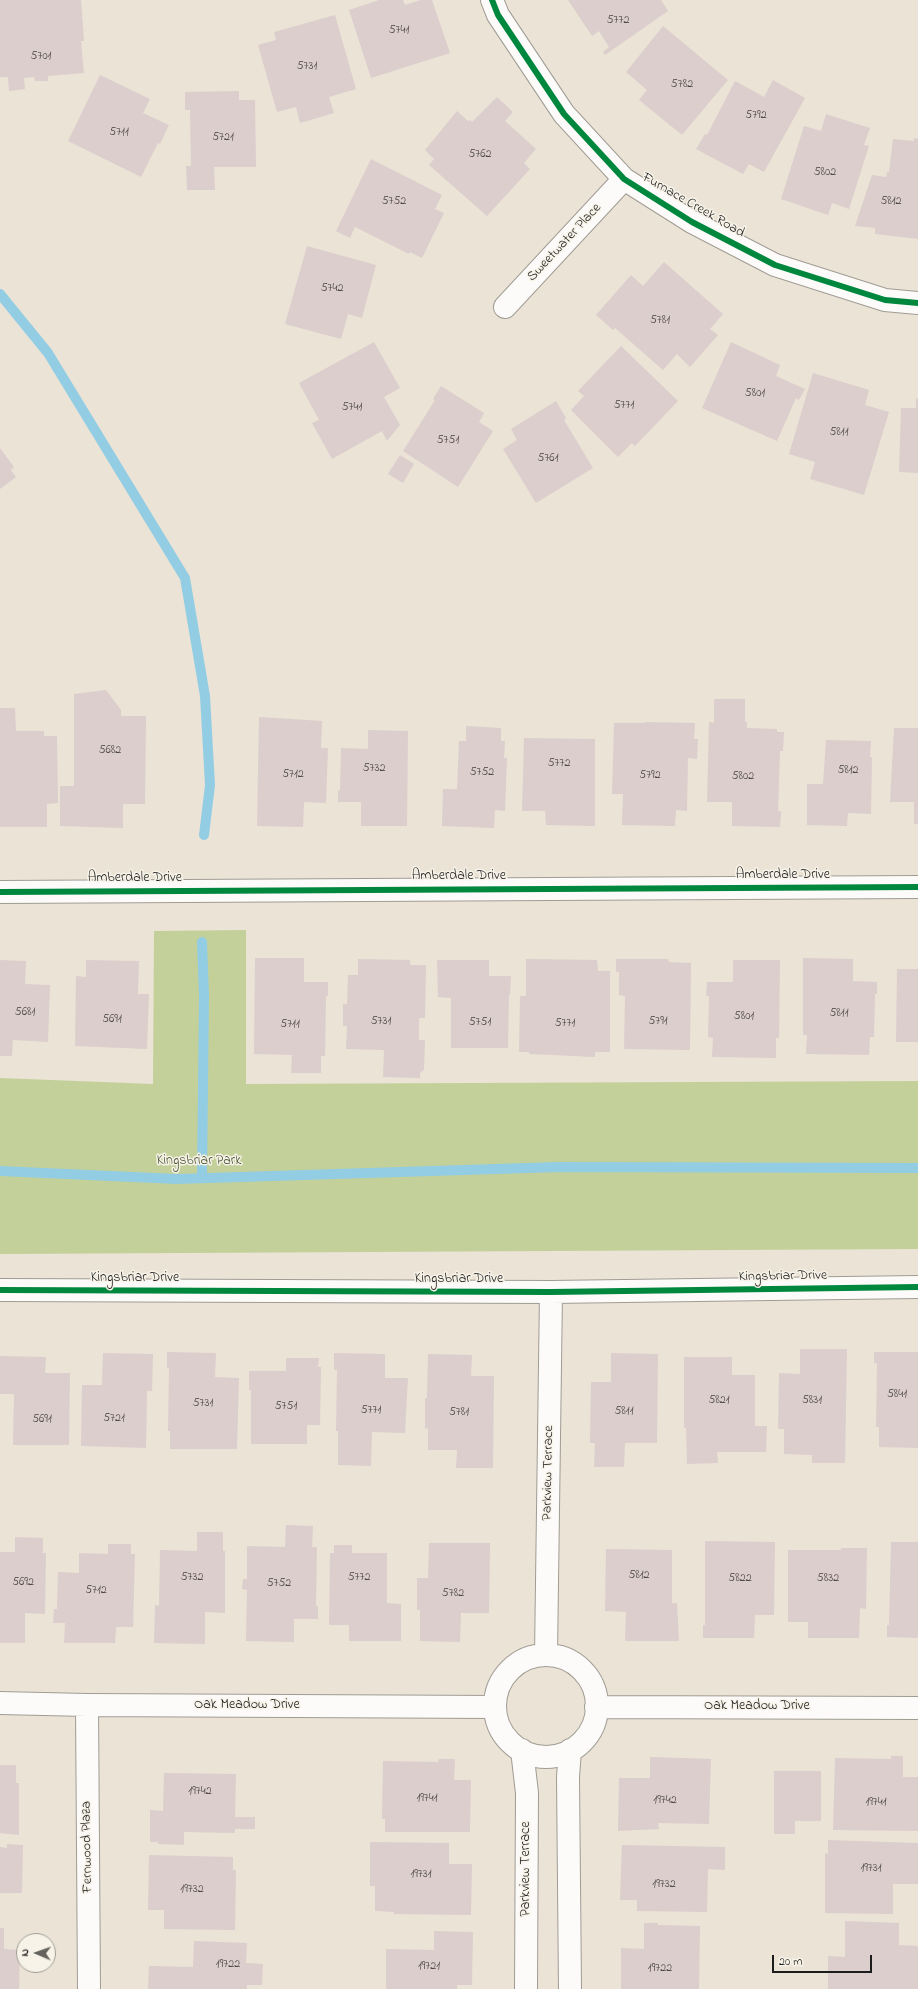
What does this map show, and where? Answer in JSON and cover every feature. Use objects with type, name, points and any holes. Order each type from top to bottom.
[{"type":"street","name":"Furnace Creek Road","points":[[492,0],[498,15],[564,114],[624,179],[692,222],[775,265],[885,300],[918,303]]},
{"type":"street","name":"Sweetwater Place","points":[[505,307],[624,179]]},
{"type":"street","name":"Amberdale Drive","points":[[0,892],[918,887]]},
{"type":"street","name":"Kingsbriar Drive","points":[[0,1290],[552,1292],[918,1287]]},
{"type":"street","name":"Parkview Terrace","points":[[546,1655],[552,1292]]},
{"type":"street","points":[[546,1655],[564,1658],[581,1669],[592,1686],[596,1706],[593,1724],[582,1741],[570,1750],[556,1756],[536,1756],[522,1750],[510,1742],[504,1735],[498,1721],[495,1707],[498,1687],[509,1670],[525,1659],[546,1655]]},
{"type":"street","name":"Oak Meadow Drive","points":[[0,1703],[87,1705],[495,1707]]},
{"type":"street","name":"Fernwood Plaza","points":[[87,1705],[89,1989]]},
{"type":"street","name":"Oak Meadow Drive","points":[[596,1706],[918,1708]]},
{"type":"street","name":"Parkview Terrace","points":[[522,1750],[527,1793],[526,1989]]},
{"type":"street","points":[[570,1750],[568,1777],[570,1989]]},
{"type":"green space","name":"Kingsbriar Park","points":[[246,930],[246,1084],[918,1081],[918,1249],[0,1254],[0,1078],[153,1084],[154,931]]},
{"type":"building","points":[[0,0],[81,0],[84,41],[81,41],[84,73],[48,76],[48,81],[35,81],[34,77],[24,78],[25,89],[9,91],[8,77],[0,77]]},
{"type":"building","points":[[379,0],[403,0],[405,5],[421,0],[432,0],[450,53],[371,78],[349,10]]},
{"type":"building","points":[[568,0],[661,0],[668,11],[605,55],[603,52],[609,47],[599,31],[592,36]]},
{"type":"building","points":[[335,15],[356,89],[329,97],[334,113],[300,123],[296,107],[277,112],[258,45],[276,40],[274,32]]},
{"type":"building","points":[[663,26],[728,80],[682,135],[639,100],[647,90],[626,72]]},
{"type":"building","points":[[100,75],[150,99],[143,113],[169,125],[141,177],[68,141]]},
{"type":"building","points":[[773,80],[805,98],[764,172],[749,164],[743,174],[696,149],[705,134],[707,135],[735,81],[764,97]]},
{"type":"building","points":[[239,91],[239,100],[255,100],[256,167],[214,167],[215,190],[187,190],[186,166],[191,166],[190,110],[185,110],[185,92]]},
{"type":"building","points":[[497,97],[513,112],[505,121],[536,149],[524,163],[530,169],[487,216],[429,165],[434,159],[425,150],[457,111],[468,121],[470,120],[472,122]]},
{"type":"building","points":[[826,114],[870,128],[864,145],[869,146],[849,209],[832,203],[828,215],[781,199],[804,126],[821,131]]},
{"type":"building","points":[[914,138],[918,139],[918,239],[875,234],[875,228],[855,226],[872,175],[886,177],[887,172],[889,172],[893,139],[914,141]]},
{"type":"building","points":[[371,159],[442,195],[435,209],[444,213],[422,258],[410,252],[409,254],[355,227],[350,238],[336,231]]},
{"type":"building","points":[[307,246],[376,265],[362,318],[348,314],[341,339],[285,324]]},
{"type":"building","points":[[664,262],[723,314],[710,329],[718,335],[690,367],[677,354],[663,370],[615,328],[613,330],[596,315],[631,275],[643,286]]},
{"type":"building","points":[[374,342],[400,388],[384,397],[400,425],[387,441],[382,431],[332,459],[312,423],[319,420],[299,383]]},
{"type":"building","points":[[731,342],[780,365],[776,376],[805,389],[799,400],[796,398],[777,441],[702,408]]},
{"type":"building","points":[[621,346],[678,401],[635,446],[632,443],[618,457],[571,410],[584,396],[578,391]]},
{"type":"building","points":[[813,373],[869,390],[865,405],[889,412],[864,495],[810,479],[815,462],[789,454]]},
{"type":"building","points":[[441,386],[484,413],[479,422],[493,431],[458,487],[403,451],[435,400],[433,399]]},
{"type":"building","points":[[916,398],[918,399],[918,473],[899,472],[901,408],[916,408]]},
{"type":"building","points":[[556,401],[566,418],[564,420],[593,468],[536,503],[503,449],[517,440],[511,429]]},
{"type":"building","points":[[0,448],[14,467],[11,470],[16,477],[0,489]]},
{"type":"building","points":[[400,455],[414,464],[403,483],[388,474]]},
{"type":"building","points":[[106,690],[121,710],[121,716],[146,716],[145,804],[123,804],[123,828],[60,826],[60,786],[74,786],[74,694]]},
{"type":"building","points":[[714,699],[745,699],[745,722],[747,722],[747,728],[777,729],[777,732],[784,732],[783,751],[780,751],[778,811],[781,811],[780,827],[732,826],[732,802],[707,802],[709,722],[714,723]]},
{"type":"building","points":[[0,708],[15,708],[16,731],[44,731],[44,736],[57,736],[58,803],[47,804],[47,827],[0,827]]},
{"type":"building","points":[[259,717],[322,721],[321,748],[328,748],[326,803],[304,802],[303,827],[257,826]]},
{"type":"building","points":[[614,723],[695,723],[694,739],[698,739],[697,759],[688,758],[687,811],[676,810],[675,826],[622,825],[623,794],[612,794]]},
{"type":"building","points":[[466,726],[501,728],[501,741],[505,741],[504,758],[507,758],[505,811],[495,810],[494,828],[442,826],[443,789],[457,789],[459,741],[466,741]]},
{"type":"building","points":[[894,728],[918,728],[918,824],[914,824],[914,802],[890,802]]},
{"type":"building","points":[[368,730],[408,731],[407,826],[361,826],[361,802],[338,802],[338,791],[340,790],[341,748],[368,749]]},
{"type":"building","points":[[524,738],[595,739],[595,826],[546,825],[545,811],[522,811]]},
{"type":"building","points":[[826,740],[871,741],[871,814],[848,813],[847,826],[807,825],[807,784],[823,784]]},
{"type":"building","points":[[255,958],[304,958],[304,982],[328,982],[328,996],[326,996],[325,1056],[321,1056],[321,1073],[291,1073],[292,1055],[254,1054]]},
{"type":"building","points":[[803,958],[853,959],[853,981],[877,982],[877,994],[875,994],[874,1037],[870,1037],[869,1055],[806,1054],[807,1035],[803,1035]]},
{"type":"building","points":[[358,959],[410,960],[410,965],[426,965],[425,1018],[419,1018],[419,1040],[425,1040],[424,1070],[420,1073],[420,1078],[383,1077],[384,1050],[346,1049],[347,1026],[343,1026],[343,1004],[347,1004],[348,975],[358,975]]},
{"type":"building","points":[[526,959],[597,960],[598,971],[610,971],[610,1052],[595,1052],[595,1057],[529,1054],[529,1052],[519,1052],[520,996],[526,996]]},
{"type":"building","points":[[616,959],[668,959],[669,962],[691,963],[690,1050],[624,1049],[625,996],[619,995],[619,972],[616,972]]},
{"type":"building","points":[[0,960],[26,961],[25,984],[50,985],[48,1042],[13,1040],[12,1056],[0,1056]]},
{"type":"building","points":[[86,960],[139,961],[138,994],[149,994],[147,1049],[75,1046],[76,976],[86,977]]},
{"type":"building","points":[[437,960],[489,960],[489,976],[511,976],[509,995],[508,1048],[451,1048],[451,998],[438,997]]},
{"type":"building","points":[[733,960],[780,960],[779,1038],[776,1038],[776,1058],[712,1057],[713,1038],[708,1037],[709,996],[706,996],[707,982],[733,982]]},
{"type":"building","points":[[897,969],[918,969],[918,1042],[896,1042]]},
{"type":"building","points":[[800,1349],[847,1349],[845,1463],[812,1463],[812,1455],[784,1454],[784,1429],[778,1429],[779,1373],[800,1374]]},
{"type":"building","points":[[167,1352],[216,1353],[215,1377],[239,1378],[237,1449],[170,1449],[170,1431],[168,1431],[169,1368],[167,1368]]},
{"type":"building","points":[[874,1352],[918,1352],[918,1448],[879,1447],[879,1427],[876,1427],[877,1363],[874,1363]]},
{"type":"building","points":[[103,1353],[153,1354],[152,1391],[147,1391],[146,1448],[81,1446],[82,1385],[102,1385]]},
{"type":"building","points":[[334,1353],[385,1354],[385,1378],[408,1378],[405,1433],[372,1432],[371,1466],[338,1465],[338,1431],[336,1431],[337,1370],[334,1370]]},
{"type":"building","points":[[611,1353],[658,1354],[657,1443],[625,1443],[624,1467],[594,1467],[595,1443],[590,1443],[591,1382],[611,1382]]},
{"type":"building","points":[[428,1354],[472,1355],[471,1376],[494,1376],[493,1468],[456,1468],[457,1450],[428,1450],[428,1428],[425,1429],[425,1398],[427,1398]]},
{"type":"building","points":[[0,1356],[46,1357],[45,1373],[70,1373],[69,1445],[13,1445],[14,1394],[0,1394]]},
{"type":"building","points":[[684,1357],[732,1357],[732,1375],[755,1375],[755,1426],[767,1426],[766,1452],[717,1452],[718,1463],[687,1464],[686,1428],[684,1428]]},
{"type":"building","points":[[286,1358],[319,1358],[318,1367],[321,1367],[320,1425],[307,1425],[307,1444],[251,1444],[251,1390],[249,1390],[249,1371],[286,1371]]},
{"type":"building","points":[[286,1525],[313,1526],[312,1547],[317,1547],[316,1606],[318,1606],[318,1619],[294,1619],[294,1642],[246,1641],[247,1590],[242,1589],[243,1579],[247,1579],[247,1546],[285,1547]]},
{"type":"building","points":[[197,1532],[223,1532],[223,1551],[225,1551],[225,1613],[205,1612],[205,1644],[154,1643],[155,1605],[159,1606],[160,1550],[197,1551]]},
{"type":"building","points":[[15,1537],[43,1538],[43,1553],[46,1553],[45,1614],[25,1613],[25,1643],[0,1643],[0,1552],[15,1552]]},
{"type":"building","points":[[705,1541],[775,1542],[774,1615],[755,1615],[754,1638],[703,1638],[703,1625],[705,1625]]},
{"type":"building","points":[[891,1542],[918,1542],[918,1638],[887,1637],[887,1625],[889,1625]]},
{"type":"building","points":[[429,1543],[490,1543],[489,1613],[461,1613],[460,1642],[420,1641],[420,1610],[417,1610],[417,1578],[428,1578]]},
{"type":"building","points":[[108,1544],[131,1544],[131,1554],[135,1554],[133,1627],[116,1627],[115,1643],[64,1643],[65,1623],[53,1623],[54,1609],[57,1609],[58,1572],[79,1573],[79,1553],[108,1554]]},
{"type":"building","points":[[334,1545],[352,1545],[352,1553],[387,1553],[387,1603],[401,1604],[401,1641],[349,1641],[349,1625],[329,1625],[330,1553],[334,1553]]},
{"type":"building","points":[[841,1548],[867,1548],[866,1609],[860,1608],[859,1638],[808,1638],[808,1622],[788,1622],[788,1550],[841,1550]]},
{"type":"building","points":[[606,1549],[672,1550],[672,1603],[677,1603],[679,1641],[625,1641],[626,1612],[605,1611]]},
{"type":"building","points":[[891,1756],[903,1756],[903,1777],[918,1777],[918,1831],[833,1830],[835,1758],[891,1759]]},
{"type":"building","points":[[650,1757],[711,1759],[709,1824],[658,1823],[659,1829],[618,1831],[619,1778],[650,1778]]},
{"type":"building","points":[[439,1759],[455,1759],[454,1780],[471,1780],[470,1832],[385,1832],[385,1819],[382,1819],[383,1761],[438,1762]]},
{"type":"building","points":[[0,1765],[16,1765],[16,1783],[19,1783],[19,1835],[0,1833]]},
{"type":"building","points":[[774,1771],[821,1771],[821,1821],[795,1821],[795,1834],[774,1834]]},
{"type":"building","points":[[164,1773],[236,1774],[235,1817],[255,1817],[255,1829],[235,1829],[235,1833],[184,1832],[184,1845],[158,1844],[158,1842],[150,1842],[150,1810],[163,1811]]},
{"type":"building","points":[[828,1840],[918,1843],[918,1884],[893,1884],[893,1914],[825,1913],[825,1853],[828,1854]]},
{"type":"building","points":[[370,1842],[449,1843],[449,1864],[472,1864],[471,1915],[394,1914],[394,1912],[375,1911],[375,1886],[370,1886]]},
{"type":"building","points":[[7,1844],[23,1845],[22,1893],[0,1893],[0,1847],[7,1848]]},
{"type":"building","points":[[622,1845],[725,1847],[725,1870],[708,1869],[707,1912],[637,1911],[637,1900],[620,1900]]},
{"type":"building","points":[[149,1855],[233,1857],[233,1870],[236,1870],[235,1930],[164,1929],[164,1910],[148,1910]]},
{"type":"building","points":[[845,1921],[899,1923],[899,1945],[918,1946],[918,1989],[828,1989],[828,1956],[845,1957]]},
{"type":"building","points":[[644,1923],[658,1923],[658,1925],[700,1926],[699,1989],[621,1989],[621,1948],[644,1949]]},
{"type":"building","points":[[0,1928],[4,1928],[4,1949],[16,1950],[16,1973],[19,1973],[19,1989],[0,1989]]},
{"type":"building","points":[[434,1931],[473,1932],[472,1985],[457,1985],[457,1989],[386,1989],[386,1949],[434,1950]]},
{"type":"building","points":[[194,1941],[247,1943],[246,1963],[263,1964],[262,1985],[247,1985],[247,1989],[148,1989],[149,1966],[193,1967]]},
{"type":"waterway","points":[[0,294],[48,353],[185,578],[205,696],[210,785],[204,835]]},
{"type":"waterway","points":[[202,942],[204,995],[202,1178]]},
{"type":"waterway","points":[[0,1171],[177,1179],[559,1167],[918,1168]]},
{"type":"cycle path","points":[[492,0],[498,15],[564,114],[624,179],[692,222],[775,265],[885,300],[918,303]]},
{"type":"cycle path","points":[[0,892],[918,887]]},
{"type":"cycle path","points":[[0,1290],[551,1292],[918,1287]]}]
